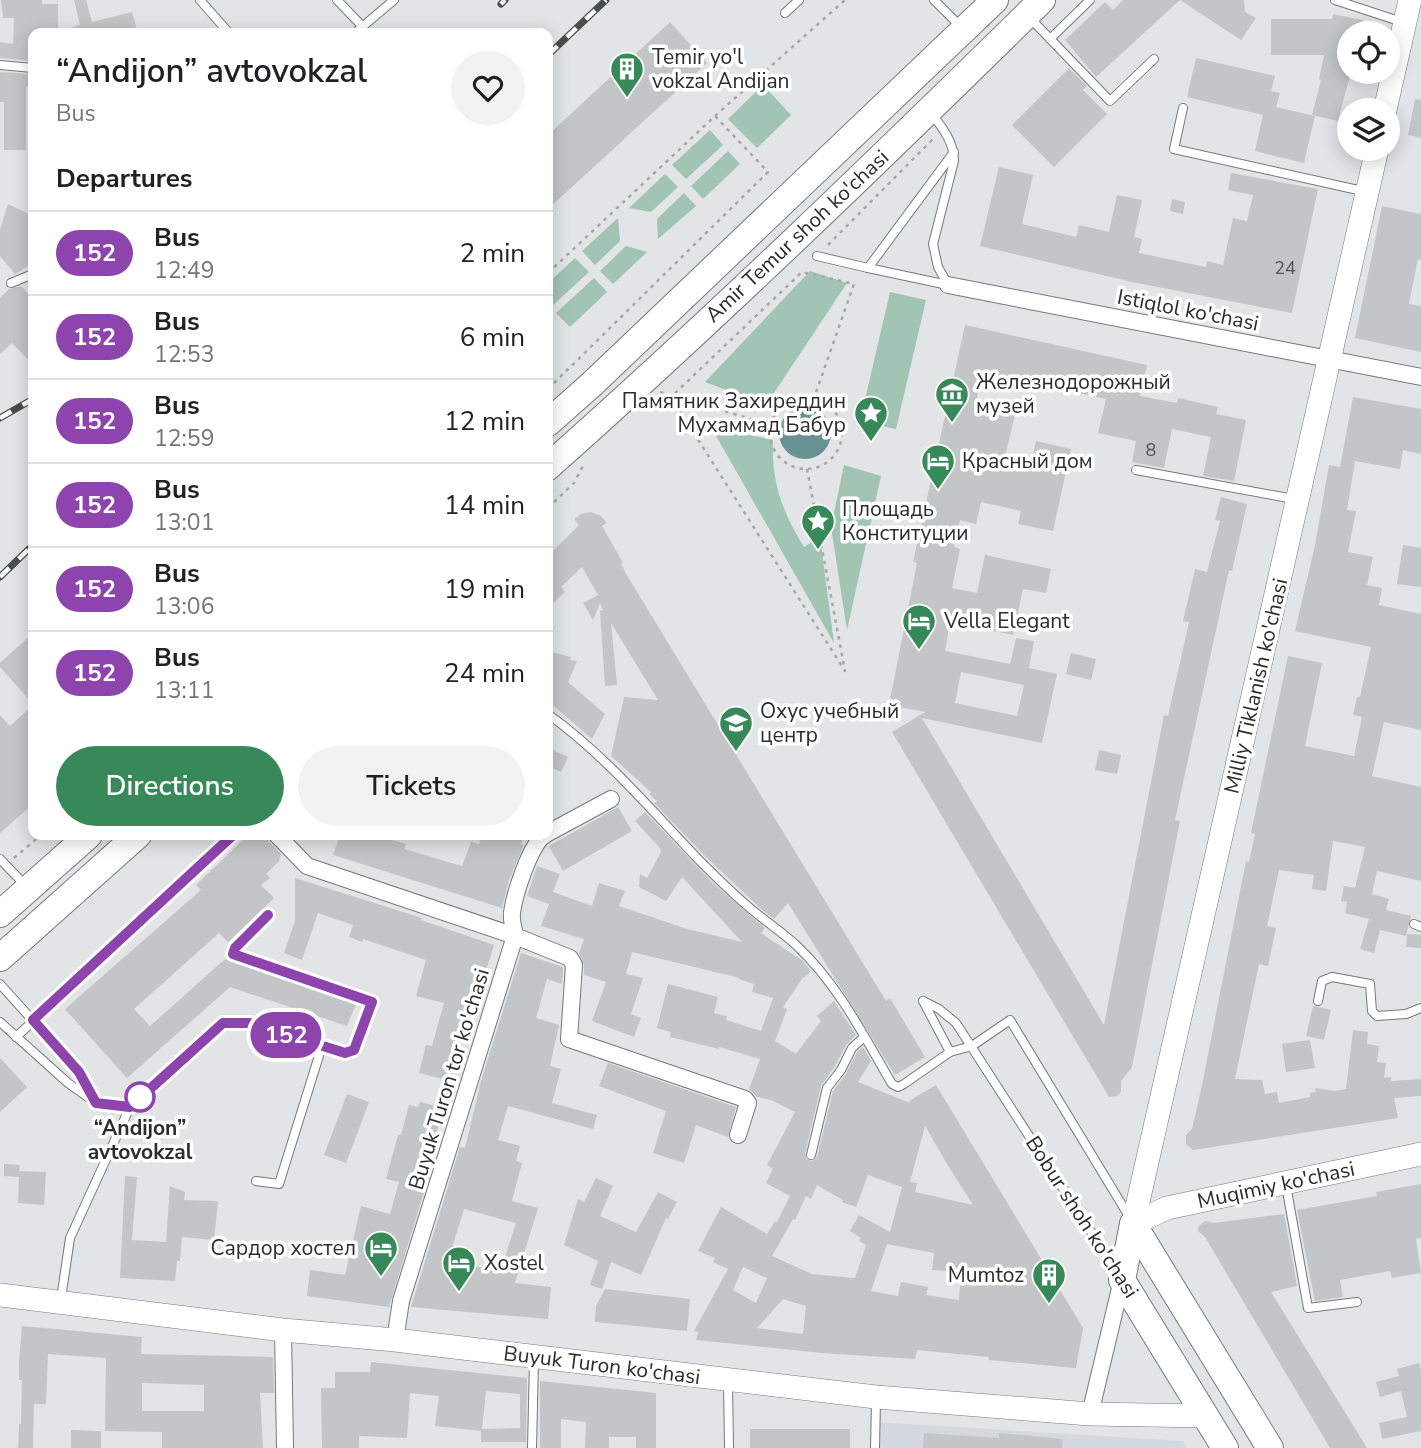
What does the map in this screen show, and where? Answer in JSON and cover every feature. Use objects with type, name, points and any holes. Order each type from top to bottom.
[{"type":"main road","name":"Amir Temur shoh ko'chasi","points":[[553,419],[995,0]]},
{"type":"main road","name":"Amir Temur shoh ko'chasi","points":[[553,463],[929,110],[1034,7]]},
{"type":"main road","points":[[592,384],[614,408]]},
{"type":"main road","points":[[0,914],[83,840]]},
{"type":"main road","points":[[0,958],[132,840]]},
{"type":"main road","points":[[1122,1280],[1133,1224]]},
{"type":"main road","name":"Bobur shoh ko'chasi","points":[[1133,1224],[1270,1448]]},
{"type":"main road","name":"Bobur shoh ko'chasi","points":[[1122,1280],[1225,1448]]},
{"type":"street","points":[[1388,98],[1410,0]]},
{"type":"street","name":"Milliy Tiklanish ko'chasi","points":[[1133,1224],[1374,161]]},
{"type":"street","name":"Istiqlol ko'chasi","points":[[948,285],[1421,377]]},
{"type":"street","name":"Buyuk Turon tor ko'chasi","points":[[553,830],[611,799]]},
{"type":"street","points":[[282,840],[307,866],[515,936],[573,961],[569,1039],[745,1099],[748,1103],[738,1135]]},
{"type":"street","name":"Buyuk Turon tor ko'chasi","points":[[395,1340],[401,1301],[515,936],[511,915],[530,853],[538,840]]},
{"type":"street","name":"Muqimiy ko'chasi","points":[[1133,1224],[1167,1208],[1421,1154]]},
{"type":"street","points":[[1090,1414],[1122,1280]]},
{"type":"street","name":"Buyuk Turon ko'chasi","points":[[0,1295],[876,1398],[1090,1414],[1206,1416]]},
{"type":"street","points":[[283,1330],[285,1448]]},
{"type":"lane","points":[[200,0],[225,28]]},
{"type":"lane","points":[[337,0],[362,26],[394,0]]},
{"type":"lane","points":[[785,13],[799,0]]},
{"type":"lane","points":[[934,0],[964,30]]},
{"type":"lane","points":[[1050,39],[1090,0]]},
{"type":"lane","points":[[1335,0],[1405,23]]},
{"type":"lane","points":[[1034,7],[1050,39],[1110,102],[1154,59]]},
{"type":"lane","points":[[0,65],[28,68]]},
{"type":"lane","points":[[1183,108],[1174,149],[1367,192]]},
{"type":"lane","points":[[929,110],[943,128],[954,152],[933,244],[938,267],[948,285]]},
{"type":"lane","points":[[868,268],[954,152]]},
{"type":"lane","points":[[817,257],[948,285]]},
{"type":"lane","points":[[11,283],[28,276]]},
{"type":"lane","points":[[1136,470],[1298,500]]},
{"type":"lane","points":[[553,718],[640,796],[701,862],[749,907],[797,945],[824,977],[892,1084],[898,1087],[950,1052],[972,1046]]},
{"type":"lane","points":[[16,1037],[228,840]]},
{"type":"lane","points":[[3,862],[28,888]]},
{"type":"lane","points":[[61,1302],[70,1238],[130,1107],[223,1023],[250,1023],[345,1053],[354,1050],[372,1002],[233,954],[235,948],[268,915]]},
{"type":"lane","points":[[1318,1001],[1322,981],[1332,977],[1370,985],[1372,1011],[1377,1016],[1406,1014],[1421,1008]]},
{"type":"lane","points":[[0,984],[79,1072],[96,1103]]},
{"type":"lane","name":"Bobur shoh ko'chasi","points":[[950,1052],[923,1001],[939,1009],[956,1023],[1122,1280]]},
{"type":"lane","name":"Bobur shoh ko'chasi","points":[[972,1046],[1010,1020],[1133,1224]]},
{"type":"lane","points":[[0,1022],[68,1083],[96,1103],[130,1107]]},
{"type":"lane","points":[[811,1156],[827,1088],[841,1070],[852,1048],[864,1037]]},
{"type":"lane","points":[[256,1181],[279,1184],[322,1046]]},
{"type":"lane","points":[[1285,1183],[1308,1308],[1357,1302]]},
{"type":"lane","points":[[532,1448],[534,1357]]},
{"type":"lane","points":[[728,1381],[729,1448]]},
{"type":"lane","points":[[875,1448],[876,1398]]},
{"type":"path","points":[[553,268],[715,116],[845,0]]},
{"type":"path","points":[[553,384],[768,172],[715,116]]},
{"type":"path","points":[[671,397],[802,272],[854,284],[814,398]]},
{"type":"path","points":[[671,397],[771,425]]},
{"type":"path","points":[[671,397],[845,671],[807,469]]},
{"type":"path","points":[[802,397],[814,398],[833,410],[842,431],[841,442],[828,461],[807,469],[786,464],[778,456],[770,436],[771,425],[782,406],[802,397]]},
{"type":"path","points":[[3,862],[34,840]]},
{"type":"shaded area","points":[[875,1422],[1183,1441],[1187,1448],[875,1448]]},
{"type":"green space","points":[[763,85],[791,115],[757,148],[728,119]]},
{"type":"green space","points":[[710,130],[723,145],[686,179],[672,165]]},
{"type":"green space","points":[[728,151],[740,164],[703,199],[691,186]]},
{"type":"green space","points":[[665,174],[678,187],[651,212],[629,208]]},
{"type":"green space","points":[[684,193],[696,206],[658,239],[657,219]]},
{"type":"green space","points":[[618,218],[620,241],[595,265],[582,251]]},
{"type":"green space","points":[[626,246],[647,252],[613,284],[600,271]]},
{"type":"green space","points":[[575,258],[589,272],[553,305],[553,278]]},
{"type":"green space","points":[[810,271],[847,283],[766,405],[705,382]]},
{"type":"green space","points":[[594,278],[607,292],[570,327],[556,313]]},
{"type":"green space","points":[[890,292],[926,300],[896,429],[860,421]]},
{"type":"green space","points":[[711,427],[773,440],[776,483],[784,509],[804,547],[820,537],[834,643]]},
{"type":"green space","points":[[844,465],[881,476],[847,630],[831,527]]},
{"type":"water","points":[[805,407],[815,409],[823,415],[829,423],[829,443],[823,451],[815,457],[805,459],[795,457],[787,451],[781,443],[779,433],[781,423],[787,415],[795,409]]},
{"type":"building","points":[[1,0],[42,0],[42,4],[58,4],[58,28],[28,28],[28,61],[0,58],[0,42],[13,44],[14,18],[3,18]]},
{"type":"building","points":[[74,0],[86,0],[92,22],[132,12],[137,28],[70,28],[80,25]]},
{"type":"building","points":[[1123,0],[1180,0],[1096,77],[1065,40],[1105,2],[1113,10]]},
{"type":"building","points":[[1180,0],[1244,0],[1245,12],[1256,18],[1241,40]]},
{"type":"building","points":[[1333,14],[1363,20],[1337,21],[1337,84],[1348,84],[1344,98],[1337,98],[1337,121],[1312,115],[1324,55],[1271,55],[1271,19],[1332,19]]},
{"type":"building","name":"Temir yo'l vokzal Andijan","points":[[670,22],[707,63],[553,204],[553,130]]},
{"type":"building","points":[[1196,58],[1275,76],[1271,91],[1280,93],[1276,107],[1315,116],[1304,163],[1255,151],[1263,115],[1187,97]]},
{"type":"building","points":[[1069,68],[1087,86],[1083,90],[1107,114],[1054,167],[1012,125]]},
{"type":"building","points":[[0,72],[28,74],[26,150],[4,150],[4,102],[0,102]]},
{"type":"building","points":[[1415,99],[1421,100],[1421,138],[1408,135]]},
{"type":"building","points":[[999,167],[1033,175],[1022,224],[1076,237],[1079,225],[1109,232],[1117,195],[1142,200],[1134,237],[1142,239],[1139,253],[1206,267],[1207,261],[1223,265],[1233,218],[1247,221],[1253,195],[1228,190],[1231,173],[1318,189],[1292,313],[1132,282],[980,246]]},
{"type":"building","points":[[1172,199],[1185,202],[1183,214],[1170,211]]},
{"type":"building","points":[[8,204],[28,214],[28,266],[15,274],[0,256],[0,230]]},
{"type":"building","points":[[1382,206],[1421,214],[1421,260],[1418,259],[1409,304],[1421,306],[1421,352],[1355,338]]},
{"type":"building","points":[[21,286],[28,294],[28,360],[12,343],[0,354],[0,298],[9,289]]},
{"type":"building","points":[[965,325],[1147,365],[1140,396],[1177,403],[1178,398],[1218,407],[1216,414],[1246,420],[1234,481],[1203,476],[1211,437],[1172,429],[1164,468],[1132,462],[1136,441],[1098,433],[1106,399],[983,372],[976,401],[1016,410],[1004,461],[1030,467],[1036,441],[1071,449],[1053,531],[1018,524],[1021,511],[981,502],[976,524],[960,520],[954,547],[960,549],[952,588],[977,593],[985,555],[1051,569],[1046,593],[1023,589],[1013,635],[950,622],[945,651],[1010,664],[1016,638],[1034,641],[1029,668],[1057,674],[1042,743],[922,718],[1104,1025],[1164,715],[1168,716],[1189,622],[1183,621],[1195,569],[1207,572],[1220,521],[1215,520],[1221,497],[1247,504],[1232,571],[1229,570],[1175,820],[1180,821],[1132,1067],[1121,1081],[1121,1092],[1117,1096],[1109,1097],[892,732],[925,712],[889,705],[917,563],[913,562]],"holes":[[[961,672],[1024,685],[1017,716],[955,703]]]},
{"type":"building","points":[[1353,397],[1421,409],[1421,454],[1403,450],[1400,469],[1355,461],[1347,510],[1356,511],[1348,552],[1373,557],[1367,585],[1382,588],[1379,605],[1421,614],[1421,730],[1384,722],[1372,776],[1421,787],[1421,881],[1377,871],[1372,894],[1389,899],[1386,910],[1411,916],[1406,936],[1380,930],[1374,953],[1360,949],[1369,919],[1345,913],[1347,902],[1341,901],[1344,886],[1355,888],[1365,847],[1333,841],[1326,891],[1312,889],[1314,875],[1279,870],[1267,926],[1276,928],[1268,966],[1259,964],[1235,1079],[1262,1080],[1265,1094],[1277,1092],[1279,1103],[1310,1097],[1310,1093],[1316,1092],[1315,1088],[1335,1091],[1346,1089],[1353,1030],[1368,1032],[1367,1044],[1379,1046],[1377,1062],[1386,1063],[1384,1078],[1391,1077],[1391,1081],[1421,1079],[1421,1096],[1394,1098],[1398,1118],[1193,1150],[1186,1144],[1186,1135],[1192,1129],[1202,1085],[1246,861],[1249,862],[1255,834],[1251,833],[1288,656],[1322,663],[1305,746],[1354,756],[1362,717],[1353,715],[1357,697],[1360,697],[1371,647],[1295,631],[1315,545],[1329,465],[1340,467]]},
{"type":"building","points":[[591,512],[601,516],[607,523],[602,526],[628,577],[886,1001],[890,998],[925,1057],[895,1075],[788,903],[774,919],[760,908],[654,803],[657,801],[649,794],[651,792],[611,756],[624,697],[658,700],[611,623],[617,685],[605,686],[600,611],[603,610],[600,603],[593,620],[583,603],[598,595],[582,567],[561,587],[565,592],[553,603],[553,551],[579,525],[574,519]]},
{"type":"building","points":[[1403,545],[1421,548],[1421,587],[1397,584]]},
{"type":"building","points":[[28,638],[28,698],[0,667],[0,663]]},
{"type":"building","points":[[553,652],[577,661],[568,682],[605,714],[592,739],[553,705]]},
{"type":"building","points":[[1071,653],[1096,659],[1091,680],[1066,674]]},
{"type":"building","points":[[28,710],[28,808],[0,833],[0,715],[10,726]]},
{"type":"building","points":[[553,750],[568,757],[561,772],[553,768]]},
{"type":"building","points":[[1099,750],[1121,755],[1117,774],[1095,770]]},
{"type":"building","points":[[618,807],[632,831],[563,871],[549,846]]},
{"type":"building","points":[[645,812],[714,884],[765,928],[761,933],[803,961],[811,971],[802,979],[783,1007],[787,1009],[775,1041],[796,1054],[821,1021],[817,1016],[834,1001],[856,1035],[846,1045],[821,1086],[805,1153],[806,1159],[812,1161],[817,1157],[833,1091],[846,1074],[857,1052],[863,1047],[871,1061],[858,1082],[910,1103],[909,1101],[936,1085],[1083,1328],[1076,1368],[917,1350],[915,1359],[821,1353],[696,1340],[698,1332],[694,1331],[728,1269],[713,1262],[715,1258],[698,1251],[721,1207],[767,1234],[775,1221],[777,1222],[790,1196],[766,1183],[773,1169],[767,1165],[795,1112],[771,1100],[757,1097],[749,1089],[760,1059],[670,1037],[671,1032],[657,1028],[668,984],[718,997],[714,1013],[727,1016],[726,1020],[761,1031],[773,998],[752,992],[754,984],[740,978],[632,952],[626,974],[643,978],[631,1014],[641,1018],[634,1037],[592,1021],[606,982],[584,975],[584,965],[579,953],[584,939],[541,926],[549,904],[527,896],[537,866],[560,874],[553,892],[592,906],[599,883],[625,891],[619,906],[687,929],[742,942],[682,877],[666,901],[639,887],[640,874],[647,878],[661,852],[635,821]],"holes":[[[925,1126],[973,1205],[915,1192],[917,1183],[910,1182]],[[868,1175],[902,1187],[890,1232],[859,1215],[850,1231],[866,1245],[855,1278],[812,1274],[772,1256],[793,1219],[795,1220],[806,1196],[811,1199],[817,1185],[843,1200],[842,1202],[856,1207]],[[887,1244],[934,1253],[932,1270],[961,1272],[959,1300],[926,1295],[928,1287],[901,1282],[898,1296],[871,1291]],[[743,1267],[767,1278],[756,1303],[733,1290]],[[783,1299],[806,1306],[803,1334],[757,1328]]]},
{"type":"building","points":[[243,840],[268,840],[281,854],[279,861],[266,874],[270,878],[261,885],[274,898],[228,942],[219,933],[134,1009],[150,1026],[225,959],[356,1004],[347,1026],[230,987],[127,1078],[65,1009],[201,890],[196,885]]},
{"type":"building","points":[[338,840],[392,840],[406,844],[404,849],[462,866],[471,842],[479,844],[480,840],[522,840],[521,844],[524,845],[509,880],[502,908],[333,855]]},
{"type":"building","points":[[295,878],[422,918],[421,920],[494,945],[476,1002],[483,1004],[479,1016],[469,1013],[450,1081],[419,1073],[426,1045],[432,1046],[444,1003],[416,996],[426,960],[349,937],[353,925],[318,913],[302,960],[284,953],[295,921]]},
{"type":"building","points":[[1407,934],[1421,935],[1421,948],[1406,947]]},
{"type":"building","points":[[521,953],[563,967],[562,984],[547,979],[536,1018],[559,1025],[550,1066],[561,1069],[552,1103],[597,1115],[593,1129],[508,1106],[498,1140],[520,1146],[516,1161],[522,1163],[512,1201],[538,1208],[515,1283],[551,1287],[548,1319],[411,1307],[460,1147],[465,1148],[481,1081]],"holes":[[[464,1209],[516,1223],[501,1269],[447,1264]]]},
{"type":"building","points":[[1313,1006],[1331,1010],[1324,1040],[1306,1036]]},
{"type":"building","points":[[1310,1040],[1315,1068],[1286,1072],[1282,1044]]},
{"type":"building","points":[[0,1058],[27,1087],[0,1112]]},
{"type":"building","points":[[608,1063],[736,1107],[728,1137],[696,1125],[684,1163],[653,1153],[666,1111],[599,1086]]},
{"type":"building","points":[[347,1094],[369,1102],[346,1163],[324,1155]]},
{"type":"building","points":[[420,1102],[444,1108],[423,1177],[428,1179],[389,1307],[307,1296],[310,1270],[345,1275],[361,1206],[390,1214],[399,1182],[386,1179],[409,1105],[418,1107]]},
{"type":"building","points":[[4,1164],[20,1165],[19,1171],[46,1172],[44,1205],[18,1203],[19,1177],[4,1176]]},
{"type":"building","points":[[125,1176],[137,1177],[132,1240],[166,1242],[170,1186],[185,1192],[184,1200],[218,1201],[214,1240],[182,1237],[175,1281],[120,1278]]},
{"type":"building","points":[[596,1178],[613,1186],[600,1216],[636,1232],[658,1192],[677,1202],[668,1219],[666,1218],[641,1275],[611,1262],[602,1289],[590,1285],[598,1261],[564,1245],[578,1199],[584,1202]]},
{"type":"building","points":[[1421,1184],[1421,1238],[1416,1239],[1421,1273],[1392,1278],[1390,1271],[1340,1280],[1343,1297],[1315,1301],[1297,1210],[1377,1196],[1376,1192]]},
{"type":"building","points":[[1284,1214],[1297,1286],[1271,1292],[1367,1448],[1330,1448],[1205,1237],[1198,1231],[1198,1227],[1205,1221],[1214,1223]]},
{"type":"building","points":[[605,1289],[690,1299],[687,1331],[595,1322],[596,1306]]},
{"type":"building","points":[[22,1326],[142,1337],[141,1354],[273,1357],[274,1393],[260,1393],[263,1448],[162,1448],[162,1432],[105,1431],[106,1358],[48,1354],[46,1404],[34,1404],[33,1448],[18,1448],[22,1380],[19,1380]],"holes":[[[142,1383],[204,1385],[204,1411],[142,1411]]]},
{"type":"building","points":[[371,1362],[527,1378],[526,1442],[481,1442],[481,1431],[435,1426],[439,1396],[410,1393],[407,1438],[359,1436],[359,1448],[322,1448],[321,1388],[335,1388],[335,1372],[370,1372]],"holes":[[[486,1391],[520,1394],[520,1428],[482,1429]]]},
{"type":"building","points":[[1419,1363],[1421,1431],[1382,1439],[1379,1423],[1407,1417],[1401,1391],[1380,1397],[1376,1382],[1399,1376],[1397,1369]]},
{"type":"building","points":[[540,1381],[656,1393],[656,1448],[636,1448],[636,1437],[609,1437],[609,1448],[585,1448],[586,1422],[561,1419],[561,1448],[540,1448]]},
{"type":"building","points":[[750,1429],[850,1429],[850,1448],[750,1448]]},
{"type":"building","points":[[71,1430],[101,1431],[101,1448],[71,1448]]},
{"type":"building","points":[[924,1433],[999,1438],[999,1433],[1063,1439],[1062,1448],[923,1448]]},
{"type":"railway","points":[[501,4],[505,0]]},
{"type":"railway","points":[[553,50],[606,0]]},
{"type":"railway","points":[[0,418],[28,402]]},
{"type":"railway","points":[[0,577],[28,550]]},
{"type":"bus line","name":"152","points":[[228,840],[33,1020],[79,1072],[96,1103],[130,1107],[223,1023],[250,1023],[345,1053],[354,1050],[372,1002],[233,954],[235,948],[268,915]]},
{"type":"place","name":"Temir yo'l vokzal Andijan","points":[[627,99]]},
{"type":"place","name":"Железнодорожный музей","points":[[952,424]]},
{"type":"place","name":"Памятник Захиреддин Мухаммад Бабур","points":[[871,443]]},
{"type":"place","name":"Красный дом","points":[[938,491]]},
{"type":"place","name":"Площадь Конституции","points":[[818,551]]},
{"type":"place","name":"Vella Elegant","points":[[919,651]]},
{"type":"place","name":"Охус учебный центр","points":[[736,753]]},
{"type":"place","name":"“Andijon” avtovokzal","points":[[140,1097]]},
{"type":"place","name":"Сардор хостел","points":[[381,1278]]},
{"type":"place","name":"Xostel","points":[[459,1293]]},
{"type":"place","name":"Mumtoz","points":[[1049,1305]]}]
